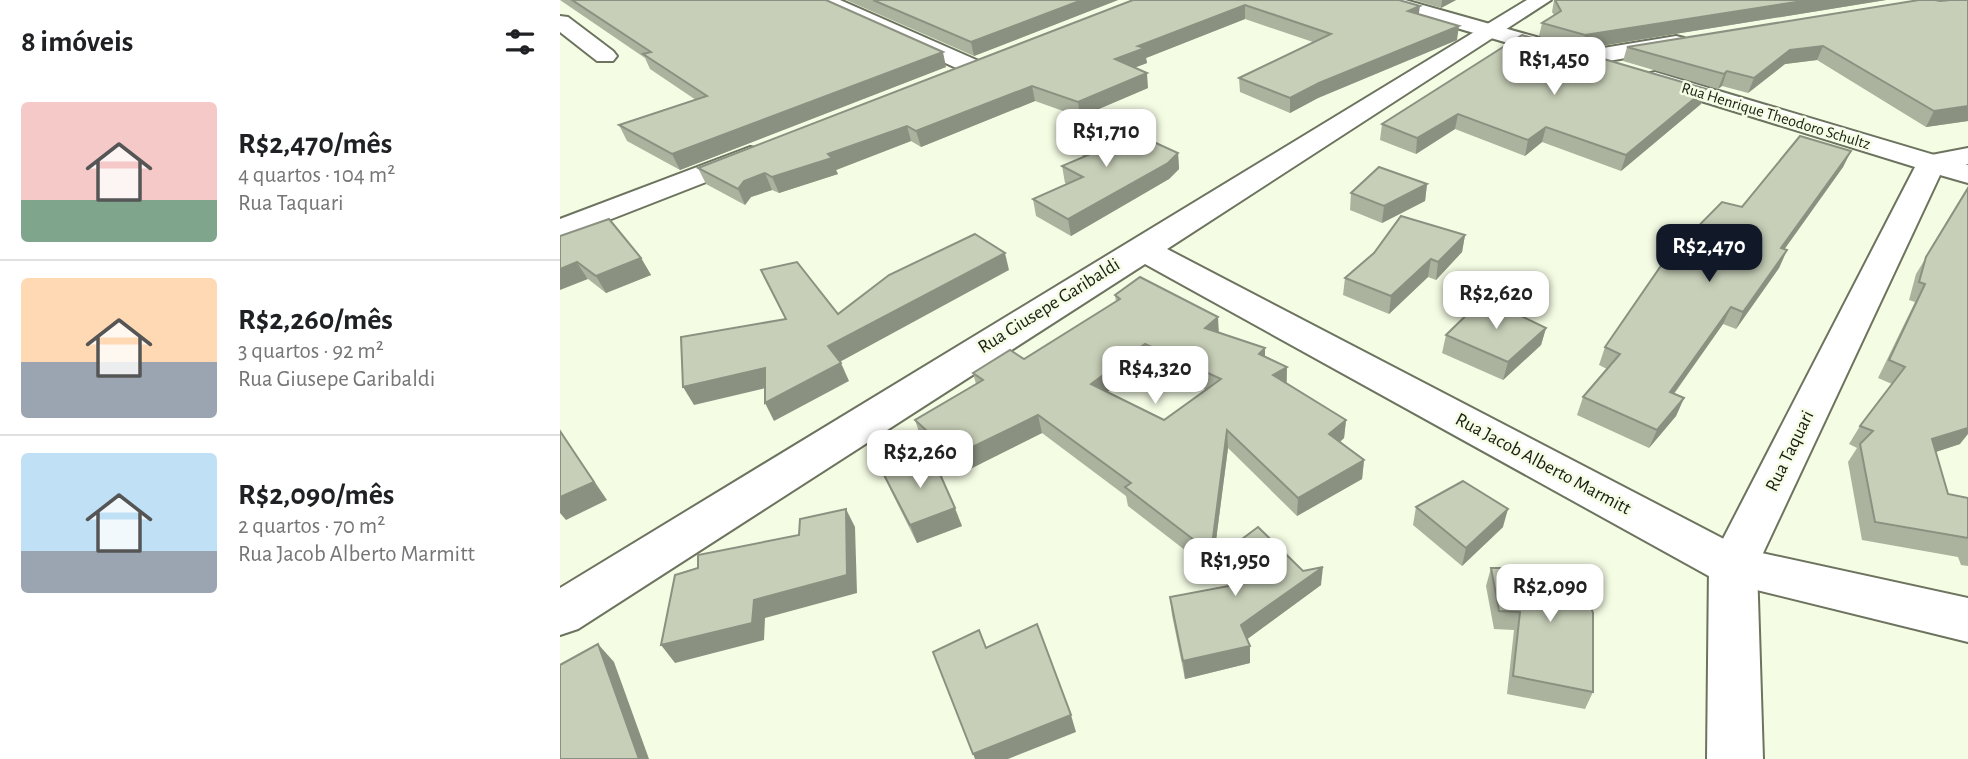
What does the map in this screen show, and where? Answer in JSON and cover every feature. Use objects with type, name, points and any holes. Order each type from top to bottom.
[{"type":"street","points":[[822,0],[986,63],[934,83]]},
{"type":"street","name":"Rua Henrique Theodoro Schultz","points":[[1382,0],[1585,58],[1968,174]]},
{"type":"street","name":"Rua Giusepe Garibaldi","points":[[560,614],[1140,248],[1541,0]]},
{"type":"street","points":[[560,22],[605,56]]},
{"type":"street","points":[[1585,58],[1695,40]]},
{"type":"street","points":[[560,230],[780,144]]},
{"type":"street","points":[[1931,163],[1968,156]]},
{"type":"street","name":"Rua Taquari","points":[[1735,759],[1733,566],[1931,163]]},
{"type":"street","name":"Rua Jacob Alberto Marmitt","points":[[1140,248],[1733,566],[1968,620]]},
{"type":"building","points":[[572,0],[826,0],[943,52],[672,154],[619,125],[707,96],[643,54],[651,52]]},
{"type":"building","points":[[873,0],[1082,0],[971,42]]},
{"type":"building","points":[[1133,0],[1399,0],[1420,6],[1408,11],[1459,26],[1319,83],[1290,98],[1239,78],[1331,34],[1245,5],[1138,46],[1145,48],[1115,59],[1147,73],[1078,102],[1032,86],[916,131],[907,126],[828,154],[832,158],[772,177],[765,173],[744,181],[738,189],[698,168]]},
{"type":"building","points":[[1555,0],[1809,0],[1585,35],[1542,23],[1561,11]]},
{"type":"building","points":[[1919,0],[1968,0],[1968,106],[1934,111],[1823,46],[1790,50],[1754,78],[1727,71],[1724,74],[1627,47]]},
{"type":"building","points":[[1522,35],[1706,89],[1626,155],[1546,127],[1528,140],[1458,114],[1417,138],[1382,124]]},
{"type":"building","points":[[1112,123],[1178,153],[1168,163],[1068,219],[1033,199],[1083,177],[1062,166],[1100,150],[1077,138]]},
{"type":"building","points":[[1800,136],[1851,151],[1781,248],[1787,250],[1743,312],[1731,307],[1670,392],[1684,398],[1657,430],[1583,397],[1620,354],[1605,347],[1665,260],[1722,202],[1742,207]]},
{"type":"building","points":[[1379,167],[1427,184],[1384,206],[1351,193]]},
{"type":"building","points":[[1968,188],[1968,428],[1932,439],[1948,494],[1968,498],[1968,538],[1875,522],[1860,444],[1873,431],[1860,426],[1905,367],[1889,360],[1925,284],[1919,282],[1926,257]]},
{"type":"building","points":[[1401,216],[1465,235],[1438,262],[1431,259],[1391,296],[1345,278],[1374,253]]},
{"type":"building","points":[[609,219],[641,258],[596,276],[577,262],[560,269],[560,236]]},
{"type":"building","points":[[975,234],[1005,253],[828,346],[841,363],[765,403],[765,368],[683,387],[681,337],[786,319],[761,270],[797,262],[838,314],[889,275]]},
{"type":"building","points":[[1140,277],[1218,317],[1205,328],[1265,348],[1259,354],[1287,367],[1273,375],[1346,420],[1329,434],[1364,460],[1298,498],[1227,430],[1211,553],[1125,487],[1131,483],[1038,415],[954,456],[915,420],[983,380],[973,373],[1010,350],[1024,359],[1120,299],[1115,295]],"holes":[[[1145,344],[1221,379],[1164,420],[1091,384]]]},
{"type":"building","points":[[1484,298],[1546,328],[1508,362],[1446,335]]},
{"type":"building","points":[[560,431],[594,482],[560,497]]},
{"type":"building","points":[[931,454],[955,508],[910,525],[883,473]]},
{"type":"building","points":[[1463,481],[1508,509],[1466,548],[1416,507]]},
{"type":"building","points":[[846,509],[847,575],[754,600],[752,623],[661,645],[675,575],[698,568],[698,555],[799,535],[800,519]]},
{"type":"building","points":[[1258,527],[1303,571],[1323,567],[1241,625],[1250,646],[1183,661],[1170,597],[1250,582],[1218,557]]},
{"type":"building","points":[[1491,568],[1578,568],[1593,613],[1593,692],[1513,676],[1520,612],[1499,611]]},
{"type":"building","points":[[1037,624],[1071,715],[973,754],[933,652],[979,630],[986,648]]},
{"type":"building","points":[[598,644],[639,759],[560,759],[560,665]]}]
